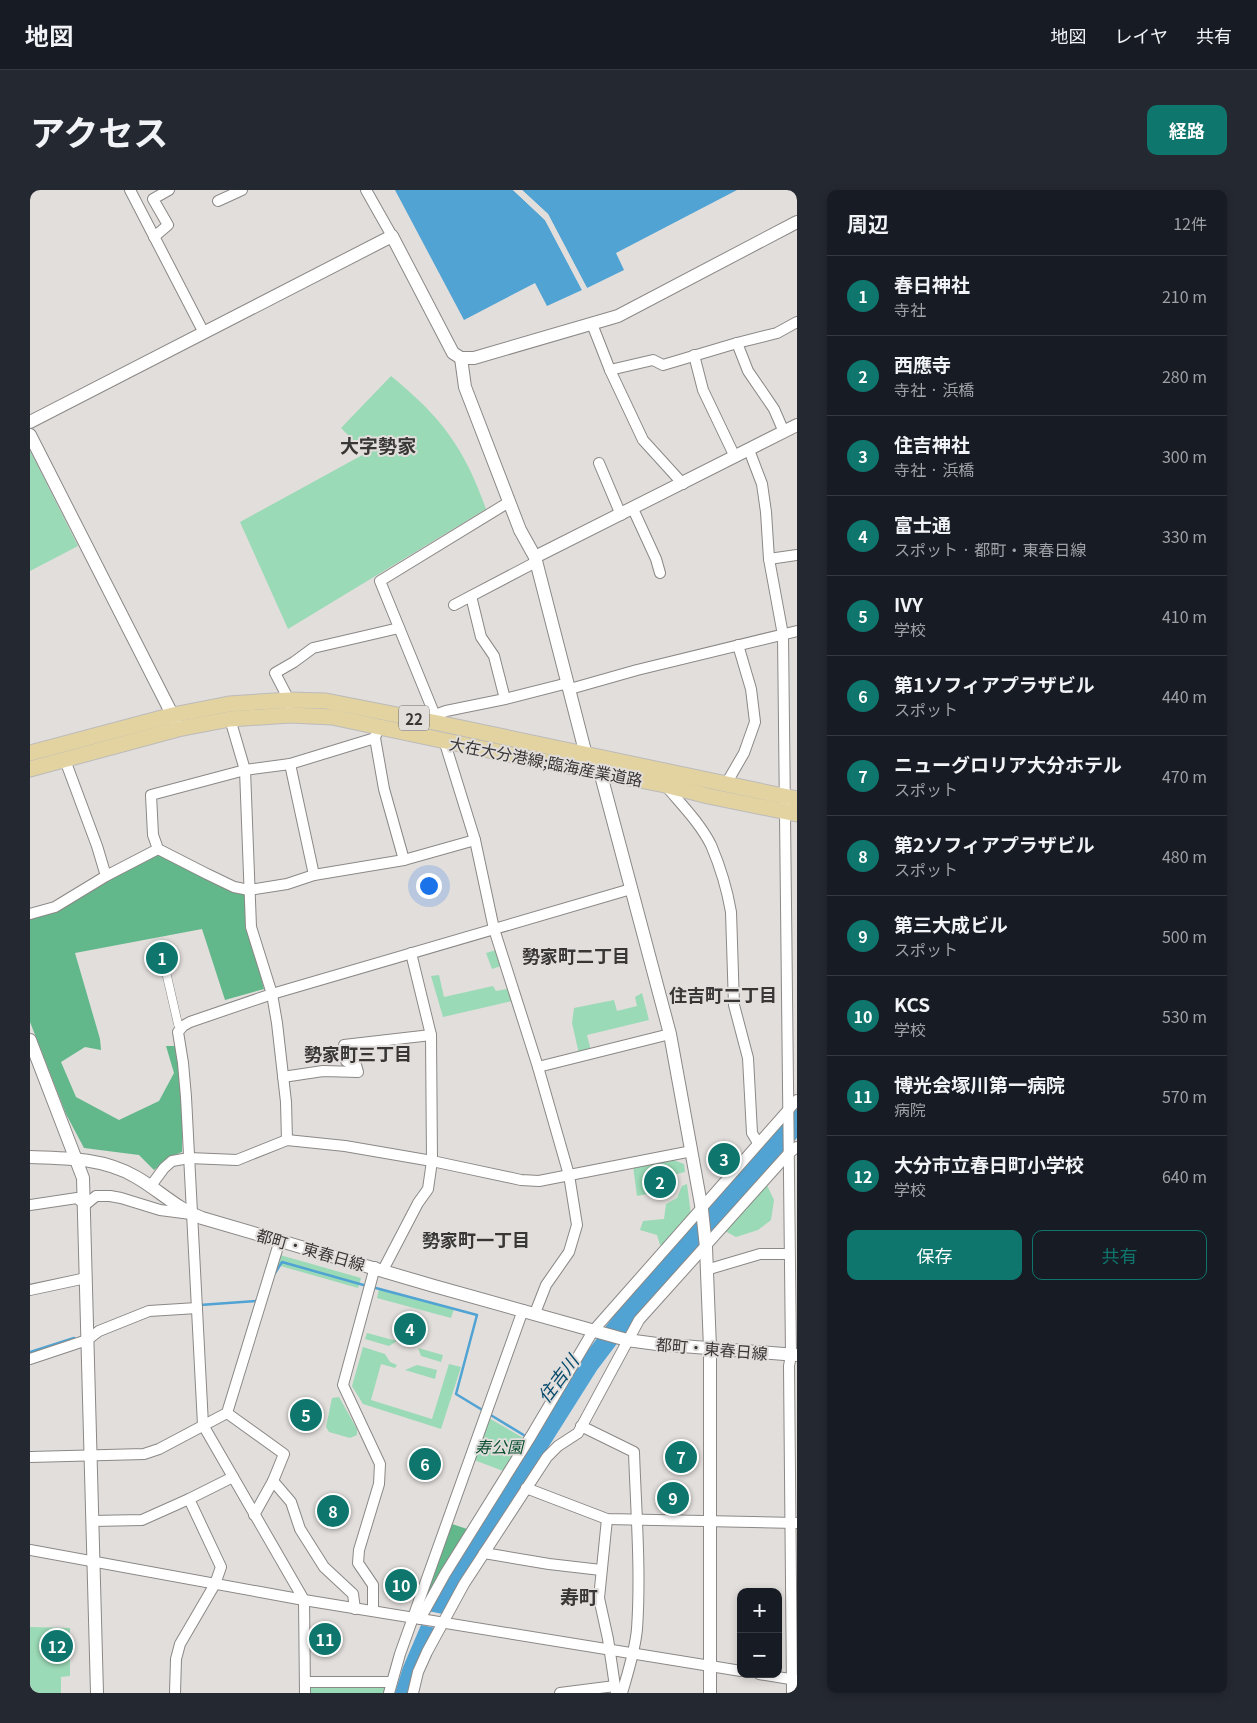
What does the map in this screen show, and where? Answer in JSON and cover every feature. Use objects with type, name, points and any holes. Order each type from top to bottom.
[{"type":"main road","name":"大在大分港線;臨海産業道路","points":[[30,769],[65,760],[229,704],[289,700],[326,701],[436,719],[586,755],[726,784],[791,805]]},
{"type":"main road","name":"大在大分港線;臨海産業道路","points":[[30,753],[176,722],[290,715],[332,717],[377,732],[444,740],[665,785],[708,796],[791,805]]},
{"type":"street","points":[[130,190],[204,333]]},
{"type":"street","points":[[154,237],[168,225],[153,199],[169,190]]},
{"type":"street","points":[[218,201],[242,190]]},
{"type":"street","points":[[366,190],[453,353],[461,358],[474,358],[618,316],[797,222]]},
{"type":"street","points":[[30,422],[392,236]]},
{"type":"street","points":[[610,370],[654,360],[663,365],[737,342],[777,333],[797,322]]},
{"type":"street","points":[[592,324],[610,370],[643,440],[682,484]]},
{"type":"street","points":[[737,342],[748,372],[774,409],[784,432]]},
{"type":"street","points":[[694,355],[703,390],[734,457]]},
{"type":"street","points":[[461,358],[465,387],[508,502],[536,560],[586,755],[600,772],[670,1034],[692,1151],[706,1245],[710,1348],[710,1693]]},
{"type":"street","points":[[454,605],[621,515],[797,425]]},
{"type":"street","points":[[30,435],[176,722]]},
{"type":"street","points":[[749,450],[762,484],[769,559],[783,634],[791,805],[788,1113],[791,1151],[788,1177],[793,1193],[789,1254],[794,1355],[789,1366],[794,1453],[794,1680],[792,1693]]},
{"type":"street","points":[[599,463],[621,515]]},
{"type":"street","points":[[508,502],[380,581],[436,719],[446,711],[569,686],[797,631]]},
{"type":"street","points":[[633,509],[656,559],[660,573]]},
{"type":"street","points":[[769,559],[797,555]]},
{"type":"street","points":[[471,596],[481,637],[494,656],[505,698]]},
{"type":"street","points":[[290,715],[289,700],[275,672],[294,662],[313,648],[399,628]]},
{"type":"street","points":[[726,784],[744,753],[755,722],[751,689],[738,645]]},
{"type":"street","points":[[230,719],[245,770],[251,927],[272,994],[286,1102],[287,1140]]},
{"type":"street","points":[[404,860],[384,788],[377,732],[290,764],[245,770],[151,795],[153,835],[158,849],[234,887],[249,890],[287,884],[314,875],[404,860],[475,840]]},
{"type":"street","points":[[413,1693],[422,1661],[429,1620],[487,1412],[529,1312],[569,1252],[577,1225],[569,1175],[538,1067],[494,929],[475,840],[444,740]]},
{"type":"street","points":[[65,760],[97,846],[106,876]]},
{"type":"street","points":[[290,764],[314,875]]},
{"type":"street","points":[[665,785],[710,844],[720,869],[731,912],[734,1005],[748,1058],[752,1134],[758,1143]]},
{"type":"street","points":[[30,914],[55,907],[106,876],[158,849]]},
{"type":"street","points":[[392,1682],[305,1688],[304,1600],[203,1425],[183,1063],[178,1032],[190,1022],[272,994],[631,888]]},
{"type":"street","points":[[373,1611],[373,1585],[358,1563],[359,1550],[379,1484],[380,1464],[343,1385],[379,1268],[428,1189],[432,1161],[431,1034],[411,953]]},
{"type":"street","points":[[166,972],[178,1024]]},
{"type":"street","points":[[282,1077],[323,1071],[358,1072],[356,1065],[346,1061],[344,1045],[431,1034]]},
{"type":"street","points":[[538,1067],[670,1034]]},
{"type":"street","points":[[30,1040],[83,1178],[97,1693]]},
{"type":"street","points":[[429,1620],[445,1574],[593,1331],[758,1143],[788,1113],[797,1100]]},
{"type":"street","points":[[150,1186],[168,1164],[177,1159],[237,1160],[287,1140],[345,1146],[432,1161],[521,1180],[539,1181],[692,1151]]},
{"type":"street","points":[[389,1693],[392,1682],[429,1620],[484,1553],[551,1452],[573,1437],[581,1426],[639,1320],[791,1151]]},
{"type":"street","points":[[30,1157],[77,1159],[115,1167],[132,1174],[192,1214]]},
{"type":"street","points":[[788,1177],[797,1166]]},
{"type":"street","name":"都町・東春日線","points":[[30,1205],[77,1198],[85,1204],[96,1196],[110,1196],[160,1210],[192,1214],[379,1268],[434,1286],[627,1340],[794,1355]]},
{"type":"street","points":[[30,1457],[144,1454],[159,1449],[227,1413],[280,1240]]},
{"type":"street","points":[[706,1270],[760,1254],[789,1254]]},
{"type":"street","points":[[30,1290],[86,1278]]},
{"type":"street","points":[[30,1359],[87,1340],[99,1331],[149,1311],[197,1308]]},
{"type":"street","points":[[227,1413],[284,1454],[273,1481],[254,1515]]},
{"type":"street","points":[[581,1426],[634,1452],[636,1631],[633,1654],[618,1691]]},
{"type":"street","points":[[92,1521],[142,1520],[233,1477]]},
{"type":"street","points":[[273,1481],[290,1502],[300,1528],[324,1568],[353,1594],[355,1608]]},
{"type":"street","points":[[526,1488],[607,1519],[794,1523]]},
{"type":"street","points":[[175,1693],[176,1659],[180,1644],[215,1584],[221,1567],[189,1499]]},
{"type":"street","points":[[607,1519],[599,1606],[618,1691]]},
{"type":"street","points":[[30,1550],[304,1600],[737,1670]]},
{"type":"street","points":[[484,1553],[549,1564],[601,1570]]},
{"type":"street","points":[[560,1693],[618,1691]]},
{"type":"green space","points":[[391,376],[424,405],[449,435],[469,468],[486,509],[288,629],[240,522],[366,453],[341,428]]},
{"type":"green space","points":[[30,450],[78,546],[30,571]]},
{"type":"green space","points":[[158,852],[246,892],[249,930],[264,989],[225,1000],[202,929],[75,953],[100,1039],[101,1050],[85,1047],[61,1062],[76,1097],[119,1120],[159,1101],[174,1073],[166,1046],[176,1046],[183,1101],[182,1152],[170,1157],[154,1170],[139,1155],[84,1148],[66,1114],[30,1022],[30,916]]},
{"type":"green space","points":[[496,950],[501,966],[492,969],[486,953]]},
{"type":"green space","points":[[439,975],[444,997],[493,986],[496,991],[507,989],[512,1001],[443,1017],[431,976]]},
{"type":"green space","points":[[642,993],[649,1020],[587,1035],[591,1051],[579,1054],[572,1023],[574,1008],[614,1000],[617,1011],[637,1006],[635,997]]},
{"type":"green space","points":[[665,1157],[684,1164],[685,1172],[668,1176],[667,1172],[645,1175],[647,1194],[637,1196],[633,1166]]},
{"type":"green space","points":[[765,1181],[774,1200],[771,1220],[758,1230],[736,1237],[723,1230]]},
{"type":"green space","points":[[687,1184],[691,1215],[666,1244],[660,1245],[657,1235],[640,1230],[643,1221],[664,1219],[666,1204],[677,1198],[682,1186]]},
{"type":"green space","points":[[280,1255],[361,1278],[358,1288],[277,1265]]},
{"type":"green space","points":[[379,1289],[454,1309],[451,1318],[377,1298]]},
{"type":"green space","points":[[367,1333],[397,1341],[389,1346],[365,1339]]},
{"type":"green space","points":[[363,1347],[385,1354],[390,1362],[397,1365],[395,1368],[381,1364],[371,1400],[432,1419],[449,1364],[461,1367],[441,1429],[363,1404],[352,1386]]},
{"type":"green space","points":[[418,1348],[443,1355],[441,1362],[421,1356]]},
{"type":"green space","points":[[417,1365],[437,1370],[435,1379],[405,1370]]},
{"type":"green space","points":[[339,1397],[357,1429],[357,1435],[350,1438],[329,1432],[326,1427],[332,1398]]},
{"type":"green space","name":"寿公園","points":[[487,1417],[525,1439],[506,1472],[474,1460]]},
{"type":"green space","points":[[452,1524],[470,1530],[421,1608]]},
{"type":"green space","points":[[30,1627],[70,1628],[70,1676],[61,1677],[61,1693],[30,1693]]},
{"type":"green space","points":[[310,1684],[386,1686],[384,1693],[307,1693]]},
{"type":"water","points":[[395,190],[513,190],[545,220],[582,290],[547,306],[535,283],[464,320]]},
{"type":"water","points":[[522,190],[737,190],[616,253],[624,270],[587,288],[548,214]]},
{"type":"water","name":"住吉川","points":[[797,1108],[797,1138],[694,1252],[620,1340],[597,1370],[443,1614],[428,1611],[443,1582],[589,1349],[621,1306]]},
{"type":"water","points":[[421,1625],[436,1628],[410,1693],[395,1693],[403,1667]]},
{"type":"pier","points":[[513,190],[517,190],[547,218],[584,289],[582,290],[545,220]]},
{"type":"pier","points":[[520,190],[548,214],[587,288],[585,289],[545,215]]},
{"type":"waterway","points":[[275,1273],[282,1262],[367,1286]]},
{"type":"waterway","points":[[372,1287],[477,1315],[456,1394],[484,1411]]},
{"type":"waterway","points":[[200,1305],[256,1301],[258,1298]]},
{"type":"waterway","points":[[30,1352],[74,1338]]},
{"type":"waterway","points":[[489,1414],[527,1437]]},
{"type":"place","name":"春日神社","points":[[162,958]]},
{"type":"place","name":"住吉神社","points":[[724,1159]]},
{"type":"place","name":"西應寺","points":[[660,1182]]},
{"type":"place","name":"富士通","points":[[410,1329]]},
{"type":"place","name":"IVY","points":[[306,1415]]},
{"type":"place","name":"ニューグロリア大分ホテル","points":[[681,1457]]},
{"type":"place","name":"第1ソフィアプラザビル","points":[[425,1464]]},
{"type":"place","name":"第三大成ビル","points":[[673,1498]]},
{"type":"place","name":"第2ソフィアプラザビル","points":[[333,1511]]},
{"type":"place","name":"KCS","points":[[401,1585]]},
{"type":"place","name":"博光会塚川第一病院","points":[[325,1639]]},
{"type":"place","name":"大分市立春日町小学校","points":[[57,1646]]},
{"type":"district","name":"大字勢家","points":[[378,444]]},
{"type":"district","name":"勢家町二丁目","points":[[576,955]]},
{"type":"district","name":"住吉町二丁目","points":[[723,994]]},
{"type":"district","name":"勢家町三丁目","points":[[358,1053]]},
{"type":"district","name":"勢家町一丁目","points":[[476,1239]]},
{"type":"district","name":"寿町","points":[[579,1595]]}]
